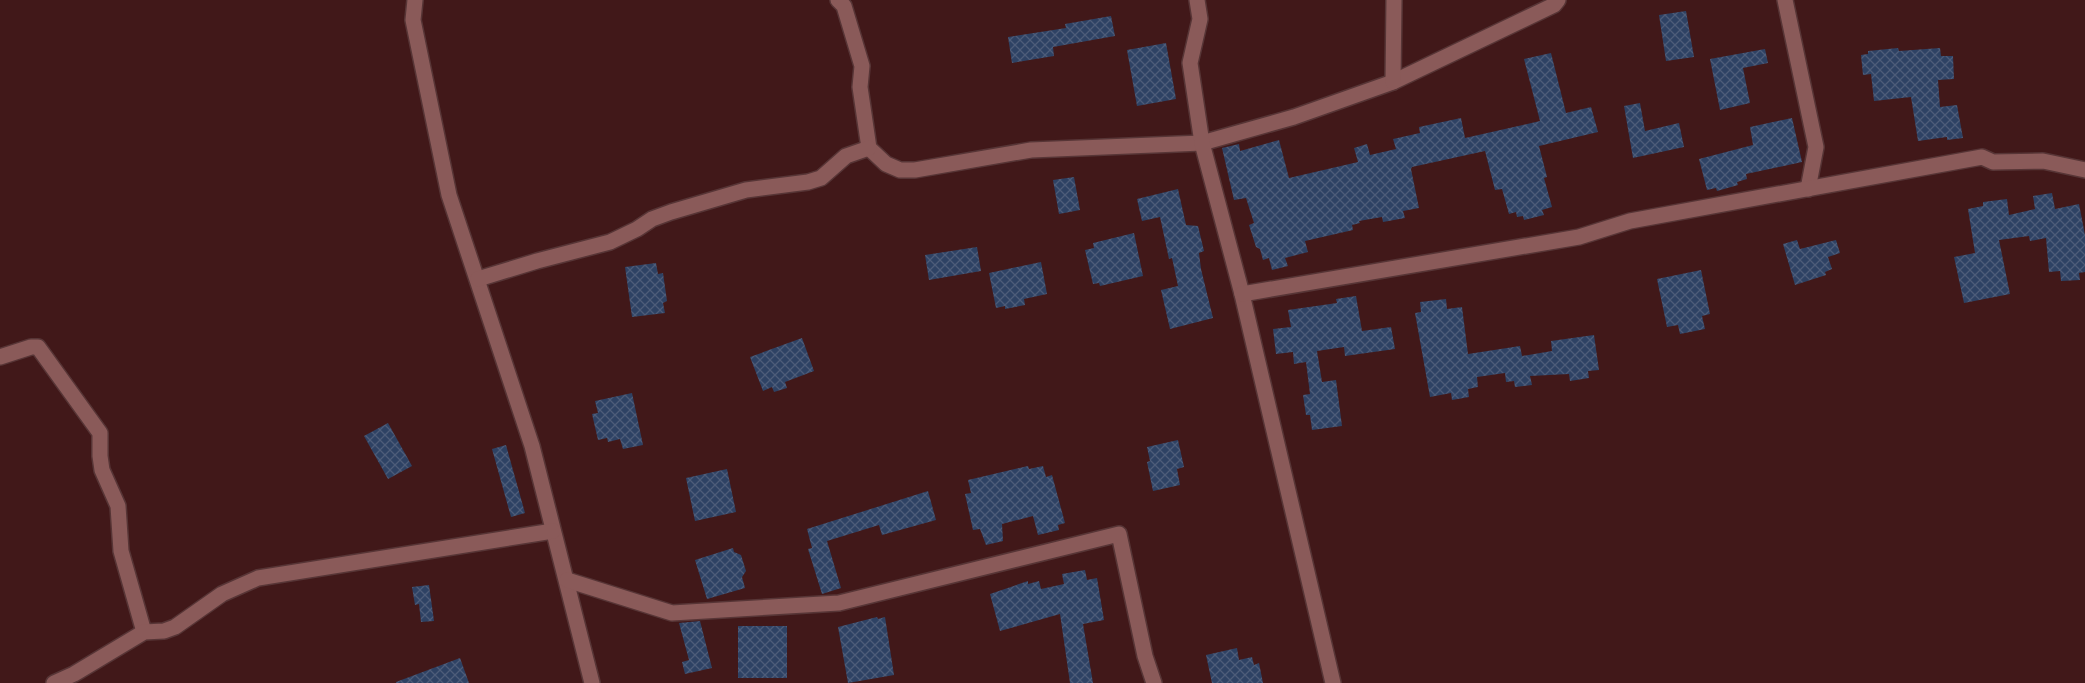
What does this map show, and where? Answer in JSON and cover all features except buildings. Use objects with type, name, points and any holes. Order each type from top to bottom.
[{"type":"street","points":[[415,0],[413,20],[429,92],[438,149],[449,195],[532,446],[592,683]]},
{"type":"street","points":[[838,0],[844,6],[860,56],[862,66],[860,87],[869,148],[886,164],[900,170],[915,170],[1031,150],[1202,143],[1294,117],[1392,82],[1554,5],[1558,0]]},
{"type":"street","points":[[1197,0],[1200,20],[1190,63],[1202,143],[1242,294],[1333,683]]},
{"type":"street","points":[[1392,82],[1394,0]]},
{"type":"street","points":[[1785,0],[1816,147],[1808,189]]},
{"type":"street","points":[[478,279],[610,242],[637,229],[652,219],[671,212],[746,190],[808,182],[821,178],[846,156],[869,148]]},
{"type":"street","points":[[1242,294],[1579,237],[1630,221],[1982,157],[1993,162],[2043,161],[2085,170]]},
{"type":"street","points":[[0,356],[31,347],[38,347],[100,433],[102,470],[118,506],[120,551],[144,632]]},
{"type":"street","points":[[54,683],[74,674],[144,632],[164,631],[175,627],[222,594],[258,578],[553,531]]},
{"type":"street","points":[[567,580],[672,613],[839,604],[1118,534],[1145,656],[1154,683]]}]
